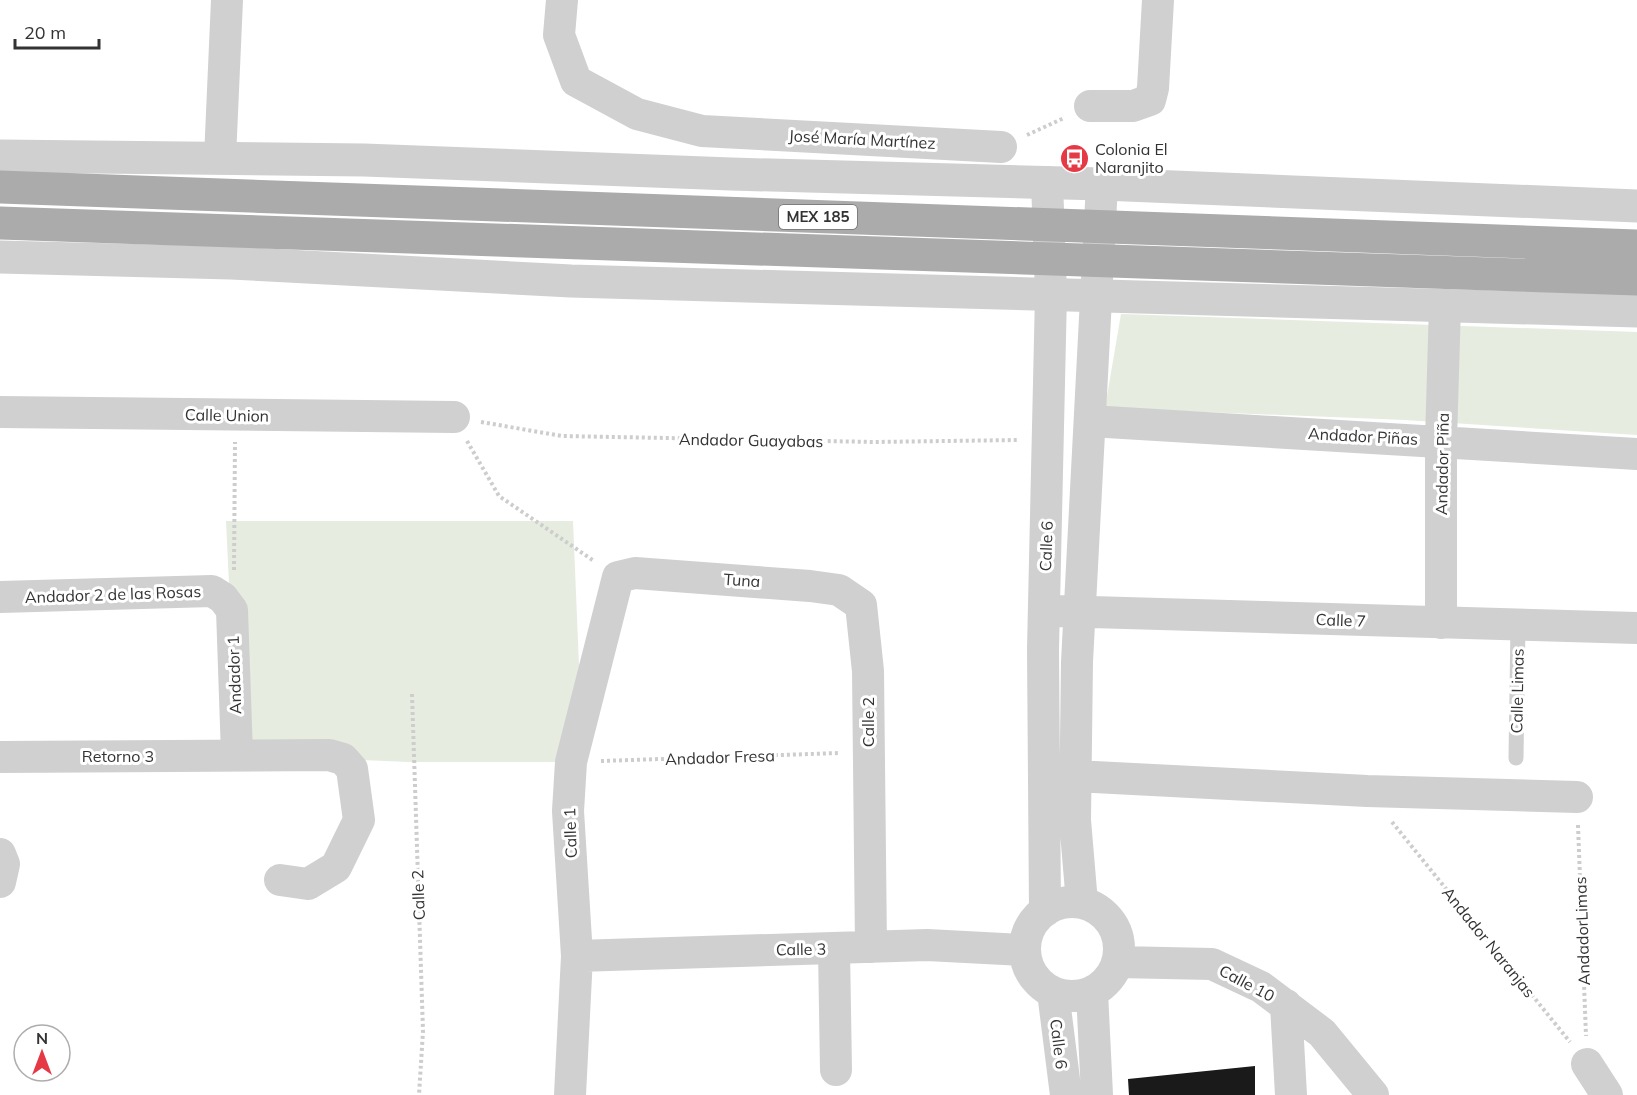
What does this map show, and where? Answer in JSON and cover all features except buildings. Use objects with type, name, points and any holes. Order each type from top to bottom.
[{"type":"main road","name":"MEX 185","points":[[0,187],[1637,246]]},
{"type":"main road","name":"MEX 185","points":[[0,224],[1637,279]]},
{"type":"street","points":[[220,158],[227,0]]},
{"type":"street","name":"José María Martínez","points":[[562,0],[559,35],[576,81],[637,114],[702,131],[1001,147]]},
{"type":"street","points":[[1090,106],[1132,106],[1150,100],[1153,88],[1158,0]]},
{"type":"street","points":[[0,156],[364,160],[731,174],[1047,182],[1637,206]]},
{"type":"street","name":"Calle 6","points":[[1045,911],[1044,610],[1052,294],[1047,182]]},
{"type":"street","points":[[1082,903],[1075,820],[1078,611],[1102,184]]},
{"type":"street","points":[[0,257],[231,263],[582,281],[1637,311]]},
{"type":"street","name":"Andador Piña","points":[[1441,623],[1441,440],[1445,305]]},
{"type":"street","name":"Calle Union","points":[[0,412],[454,417]]},
{"type":"street","name":"Andador Piñas","points":[[1090,421],[1441,440],[1637,454]]},
{"type":"street","name":"Tuna","points":[[618,577],[635,573],[810,586],[839,590],[861,604]]},
{"type":"street","name":"Calle 1","points":[[570,1095],[577,956],[568,811],[571,762],[618,577]]},
{"type":"street","name":"Andador 2 de las Rosas","points":[[0,597],[212,591],[223,598]]},
{"type":"street","name":"Andador 1","points":[[223,598],[232,610],[237,755]]},
{"type":"street","name":"Calle 2","points":[[861,604],[868,671],[871,947]]},
{"type":"street","name":"Calle 7","points":[[1044,610],[1637,628]]},
{"type":"street","name":"Retorno 3","points":[[0,757],[329,754],[343,759],[352,769],[358,820],[336,867],[308,884],[280,880]]},
{"type":"street","points":[[1075,776],[1367,791],[1577,797]]},
{"type":"street","points":[[0,854],[4,864],[0,882]]},
{"type":"street","points":[[1063,903],[1082,903],[1100,911],[1113,925],[1119,943],[1118,962],[1107,983],[1092,992],[1072,996],[1053,992],[1040,984],[1031,973],[1024,950],[1030,928],[1045,911],[1063,903]]},
{"type":"street","name":"Calle 3","points":[[577,956],[705,950],[834,949],[927,945],[1024,950]]},
{"type":"street","points":[[834,949],[836,1070]]},
{"type":"street","name":"Calle 10","points":[[1118,962],[1212,964],[1261,987],[1322,1033],[1373,1095]]},
{"type":"street","name":"Calle 6","points":[[1053,992],[1066,1095]]},
{"type":"street","name":"Calle 6","points":[[1092,992],[1097,1095]]},
{"type":"street","points":[[1286,1005],[1291,1095]]},
{"type":"street","points":[[1587,1064],[1607,1095]]},
{"type":"lane","name":"Calle Limas","points":[[1516,758],[1518,624]]},
{"type":"path","points":[[1001,147],[1090,106]]},
{"type":"path","points":[[223,598],[234,579],[235,415]]},
{"type":"path","points":[[454,417],[498,496],[618,577]]},
{"type":"path","name":"Andador Guayabas","points":[[454,417],[562,436],[875,441],[1050,440]]},
{"type":"path","name":"Calle 2","points":[[412,694],[423,1031],[419,1095]]},
{"type":"path","name":"Andador Fresa","points":[[571,762],[868,752]]},
{"type":"path","name":"Andador Naranjas","points":[[1367,791],[1587,1064]]},
{"type":"path","name":"AndadorLimas","points":[[1577,797],[1587,1064]]},
{"type":"shaded area","points":[[1121,314],[1637,332],[1637,435],[1405,420],[1105,408]]},
{"type":"shaded area","points":[[226,521],[573,521],[583,762],[409,762],[245,755],[237,749]]},
{"type":"place","name":"Colonia El Naranjito","points":[[1074,158]]}]
